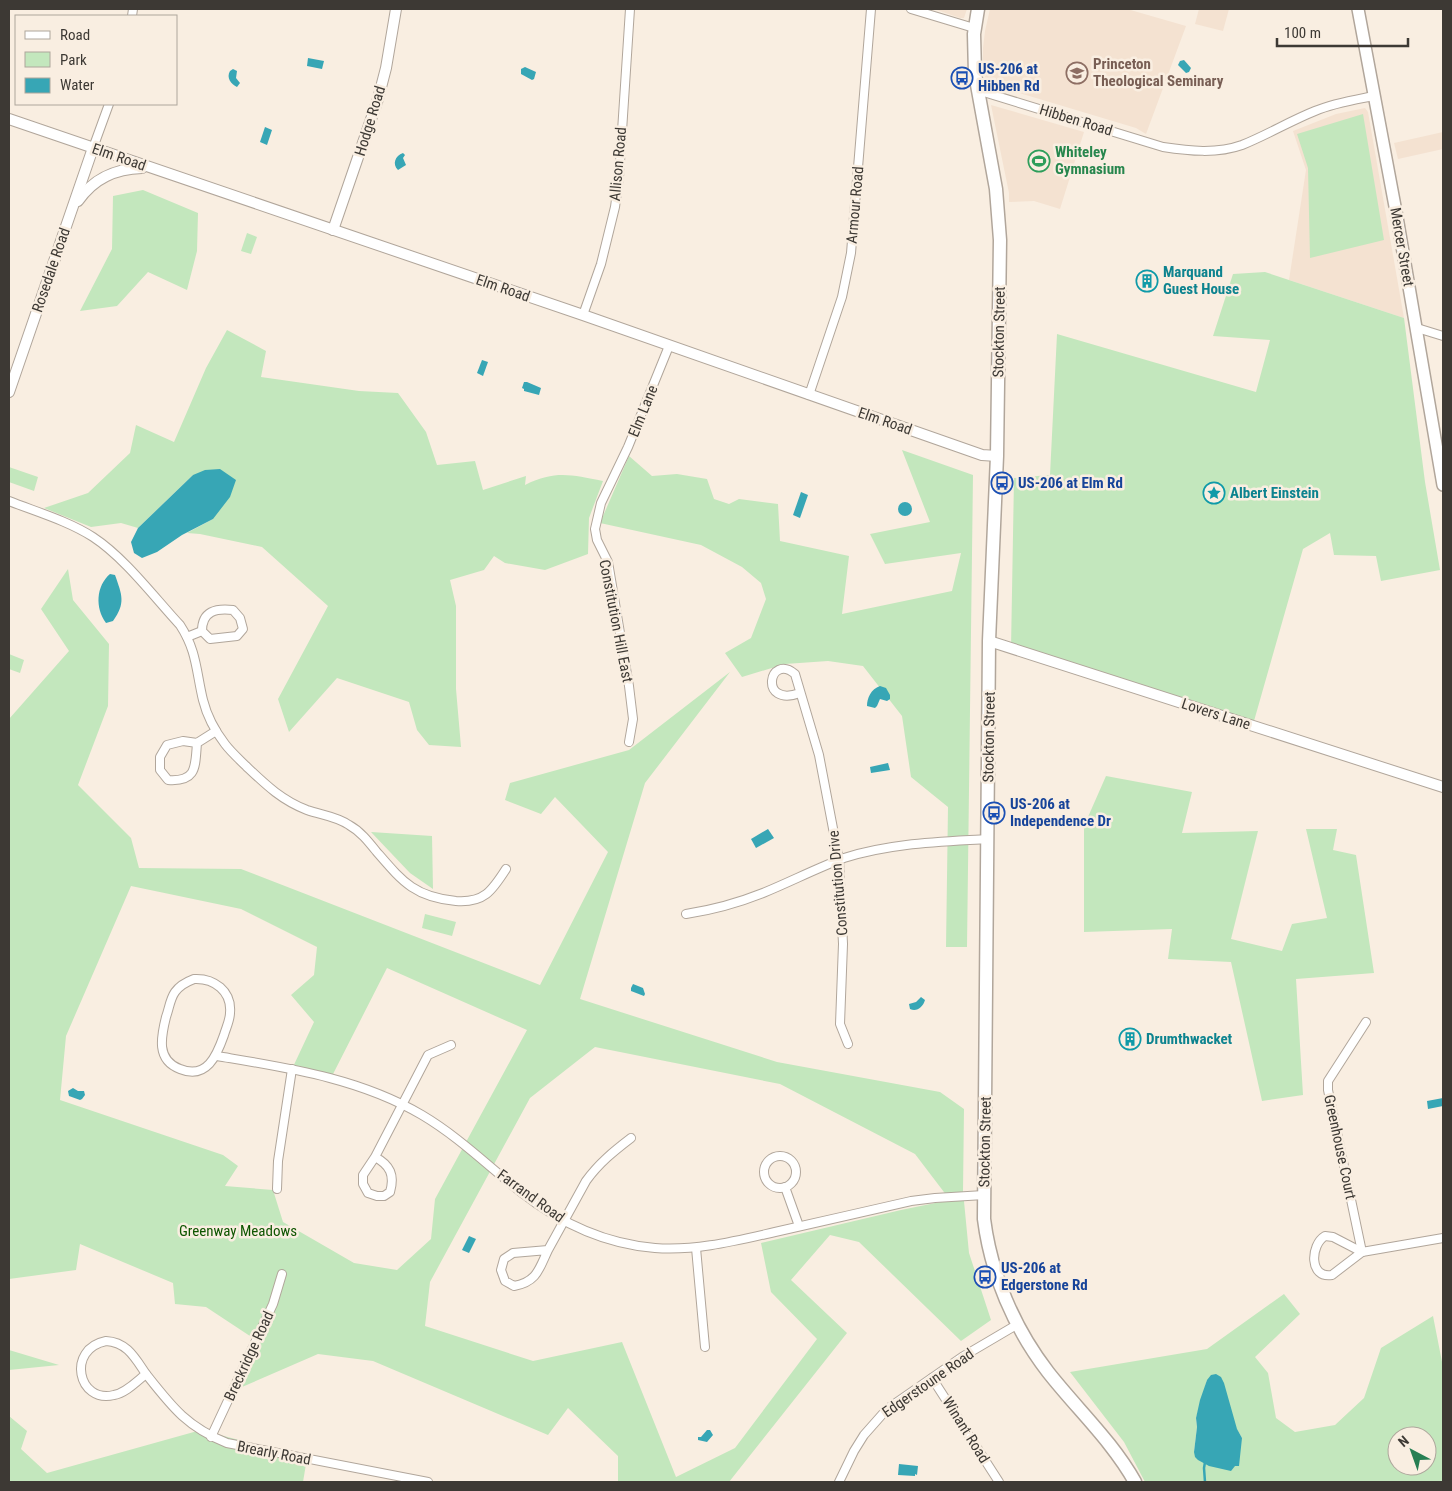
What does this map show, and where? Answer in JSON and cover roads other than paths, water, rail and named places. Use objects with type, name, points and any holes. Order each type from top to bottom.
[{"type":"highway","name":"Stockton Street","points":[[978,9],[974,28],[973,56],[977,90],[996,189],[1000,240],[996,456],[989,641],[984,1219],[991,1261],[1018,1324],[1047,1370],[1119,1457],[1135,1482]]},
{"type":"main road","name":"Mercer Street","points":[[1358,9],[1443,485]]},
{"type":"street","name":"Hodge Road","points":[[333,230],[378,99],[386,68],[396,9]]},
{"type":"street","name":"Allison Road","points":[[583,315],[601,264],[615,207],[630,9]]},
{"type":"street","name":"Armour Road","points":[[810,395],[842,297],[851,253],[871,9]]},
{"type":"street","points":[[911,9],[974,28]]},
{"type":"street","name":"Hibben Road","points":[[977,90],[1163,147],[1184,151],[1222,150],[1241,145],[1317,110],[1338,103],[1374,96]]},
{"type":"street","points":[[93,148],[109,105]]},
{"type":"street","name":"Elm Road","points":[[9,119],[583,315],[982,455],[996,456]]},
{"type":"street","name":"Rosedale Road","points":[[9,392],[93,148]]},
{"type":"street","points":[[72,210],[87,189],[106,175],[123,170],[149,168]]},
{"type":"street","points":[[1416,328],[1443,336]]},
{"type":"street","name":"Elm Lane","points":[[615,475],[669,346]]},
{"type":"street","name":"Constitution Hill East","points":[[615,475],[601,503],[595,529],[596,540],[608,562],[630,686],[633,718],[629,742]]},
{"type":"street","points":[[9,501],[78,529],[108,548],[180,625],[187,637],[196,661],[203,700],[216,730],[229,749],[274,793],[303,808],[334,817],[360,832],[398,877],[416,891],[438,899],[462,901],[482,898],[494,889],[506,869]]},
{"type":"street","points":[[222,608],[233,610],[240,618],[242,629],[237,636],[210,639],[202,631],[202,622],[209,613],[222,608]]},
{"type":"street","points":[[187,637],[202,631]]},
{"type":"street","name":"Lovers Lane","points":[[989,641],[1443,787]]},
{"type":"street","name":"Constitution Drive","points":[[800,694],[821,763],[839,860],[843,944],[840,1024],[848,1044]]},
{"type":"street","points":[[197,743],[194,771],[190,776],[179,781],[168,780],[160,770],[160,757],[167,746],[183,741],[197,743],[216,730]]},
{"type":"street","points":[[686,914],[708,910],[761,894],[839,860],[890,847],[923,842],[988,839]]},
{"type":"street","points":[[202,979],[217,984],[227,996],[230,1004],[229,1018],[217,1056],[206,1067],[190,1071],[174,1066],[163,1054],[161,1037],[172,998],[180,986],[194,980],[202,979]]},
{"type":"street","name":"Greenhouse Court","points":[[1362,1252],[1328,1090],[1328,1081],[1366,1022]]},
{"type":"street","points":[[375,1157],[391,1170],[393,1183],[390,1192],[384,1196],[377,1196],[368,1192],[363,1184],[363,1176],[375,1157],[428,1055],[451,1045]]},
{"type":"street","name":"Farrand Road","points":[[217,1056],[292,1069],[352,1083],[402,1104],[444,1129],[543,1208],[593,1234],[635,1246],[674,1249],[696,1248],[911,1201],[984,1195]]},
{"type":"street","points":[[277,1189],[278,1162],[292,1069]]},
{"type":"street","points":[[548,1250],[513,1253],[508,1256],[504,1259],[501,1270],[505,1281],[514,1286],[525,1284],[535,1277],[586,1181],[603,1160],[631,1138]]},
{"type":"street","points":[[784,1157],[792,1162],[795,1167],[793,1181],[785,1187],[775,1187],[767,1180],[765,1170],[774,1158],[784,1157]]},
{"type":"street","points":[[785,1187],[799,1226]]},
{"type":"street","points":[[1362,1252],[1333,1237],[1325,1236],[1316,1246],[1315,1265],[1320,1273],[1332,1275],[1362,1252],[1443,1238]]},
{"type":"street","points":[[696,1248],[705,1347]]},
{"type":"street","name":"Breckridge Road","points":[[211,1437],[274,1304],[282,1274]]},
{"type":"street","name":"Edgerstoune Road","points":[[839,1482],[854,1451],[874,1422],[900,1399],[962,1357],[1018,1324]]},
{"type":"street","name":"Brearly Road","points":[[146,1374],[122,1392],[113,1396],[105,1396],[96,1394],[84,1383],[80,1367],[82,1359],[92,1347],[99,1343],[114,1342],[127,1349],[180,1415],[211,1437],[227,1443],[428,1482]]},
{"type":"street","name":"Winant Road","points":[[932,1378],[999,1482]]},
{"type":"water","points":[[308,58],[324,61],[322,69],[307,66]]},
{"type":"water","points":[[1184,60],[1191,68],[1186,73],[1178,65],[1180,61]]},
{"type":"water","points":[[525,67],[536,72],[534,79],[532,80],[521,74],[521,69]]},
{"type":"water","points":[[233,69],[237,71],[236,78],[240,83],[237,87],[229,78],[230,71]]},
{"type":"water","points":[[265,127],[272,130],[267,145],[260,142]]},
{"type":"water","points":[[403,153],[406,165],[398,170],[395,160]]},
{"type":"water","points":[[482,360],[488,362],[483,376],[477,373]]},
{"type":"water","points":[[524,382],[541,388],[539,395],[524,391],[522,388]]},
{"type":"water","points":[[220,469],[236,480],[230,497],[213,519],[182,535],[157,552],[142,558],[134,553],[131,542],[138,528],[193,475],[205,470]]},
{"type":"water","points":[[801,492],[808,495],[800,518],[793,515]]},
{"type":"water","points":[[902,502],[908,502],[912,509],[908,516],[902,516],[898,512],[898,506]]},
{"type":"water","points":[[110,574],[115,575],[121,594],[121,604],[113,621],[106,623],[100,611],[99,597],[102,585]]},
{"type":"water","points":[[880,686],[886,688],[890,699],[887,701],[880,699],[875,708],[867,706],[870,694]]},
{"type":"water","points":[[888,763],[890,770],[871,773],[870,767]]},
{"type":"water","points":[[768,829],[774,838],[756,848],[751,839]]},
{"type":"water","points":[[633,984],[643,988],[644,996],[631,991]]},
{"type":"water","points":[[921,997],[925,1000],[923,1005],[915,1010],[910,1009],[909,1004],[916,1002]]},
{"type":"water","points":[[73,1088],[78,1091],[84,1091],[85,1095],[82,1099],[69,1096],[68,1091]]},
{"type":"water","points":[[1443,1098],[1443,1106],[1428,1109],[1427,1101]]},
{"type":"water","points":[[469,1236],[476,1239],[469,1253],[462,1250]]},
{"type":"water","points":[[1216,1374],[1221,1377],[1224,1383],[1237,1429],[1242,1438],[1239,1466],[1235,1466],[1231,1471],[1209,1466],[1198,1460],[1194,1452],[1197,1427],[1196,1418],[1200,1400],[1207,1380],[1211,1375]]},
{"type":"water","points":[[707,1430],[710,1430],[713,1435],[707,1442],[698,1440],[698,1437],[701,1437]]},
{"type":"water","points":[[899,1464],[918,1466],[917,1475],[898,1475]]},
{"type":"waterway","points":[[1205,1462],[1205,1482]]},
{"type":"place","name":"Princeton Theological Seminary","points":[[1077,73]]},
{"type":"place","name":"US-206 at Hibben Rd","points":[[962,78]]},
{"type":"place","name":"Whiteley Gymnasium","points":[[1039,161]]},
{"type":"place","name":"Marquand Guest House","points":[[1147,281]]},
{"type":"place","name":"US-206 at Elm Rd","points":[[1002,483]]},
{"type":"place","name":"Albert Einstein","points":[[1214,493]]},
{"type":"place","name":"US-206 at Independence Dr","points":[[994,813]]},
{"type":"place","name":"Drumthwacket","points":[[1130,1039]]},
{"type":"place","name":"US-206 at Edgerstone Rd","points":[[985,1277]]},
{"type":"park label","name":"Greenway Meadows","points":[[238,1231]]}]
